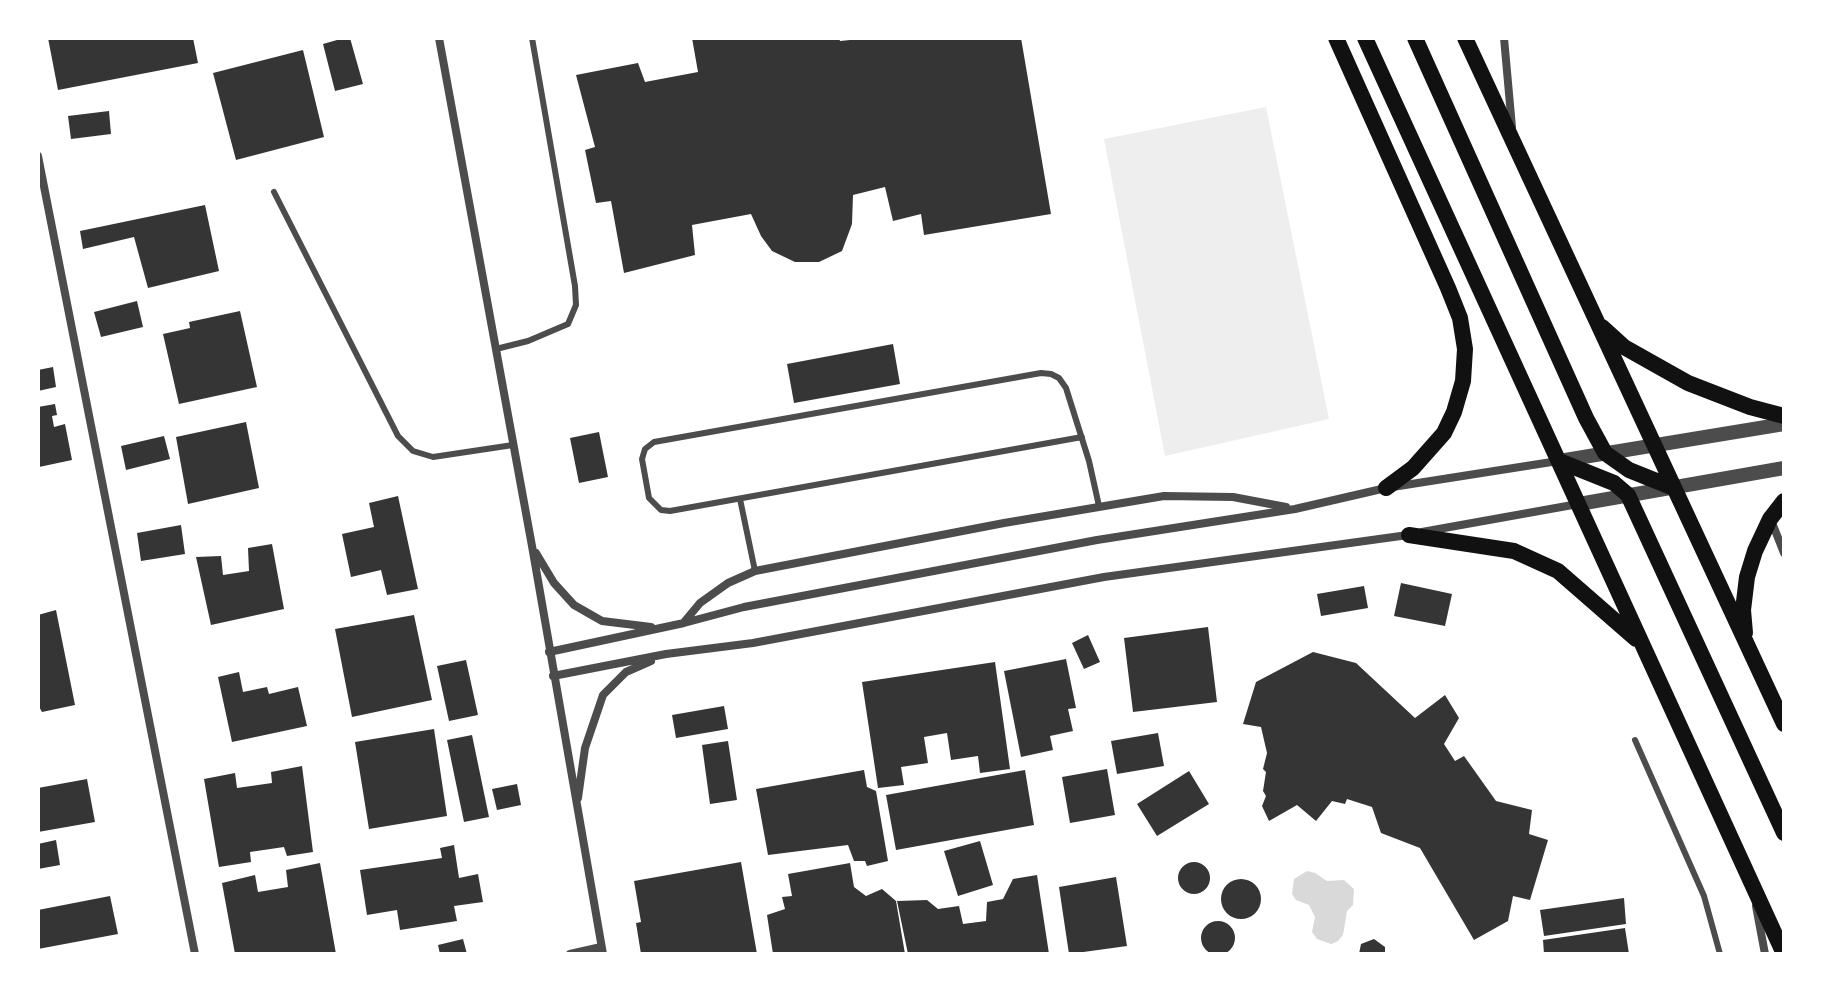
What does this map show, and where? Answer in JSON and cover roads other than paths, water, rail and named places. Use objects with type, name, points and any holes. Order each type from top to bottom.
[{"type":"main road","points":[[1336,38],[1448,288],[1460,318],[1465,349],[1463,381],[1444,433],[1413,468],[1386,488]]},
{"type":"main road","points":[[1365,38],[1784,954]]},
{"type":"main road","points":[[1415,38],[1586,418],[1605,453],[1629,470],[1674,488]]},
{"type":"main road","points":[[1465,38],[1784,724]]},
{"type":"main road","points":[[1598,323],[1624,347],[1688,383],[1750,407],[1784,416]]},
{"type":"main road","points":[[1559,461],[1614,483],[1628,495],[1784,833]]},
{"type":"main road","points":[[1746,642],[1743,610],[1747,577],[1770,519],[1784,501]]},
{"type":"main road","points":[[1409,535],[1514,551],[1558,571],[1643,645]]},
{"type":"street","points":[[439,38],[602,950],[570,954]]},
{"type":"street","points":[[1504,38],[1513,140]]},
{"type":"street","points":[[38,156],[195,954]]},
{"type":"street","points":[[549,652],[744,607],[1081,543],[1295,509],[1386,488],[1784,424]]},
{"type":"street","points":[[553,676],[666,654],[753,643],[1104,577],[1409,535],[1784,468]]},
{"type":"street","points":[[684,623],[700,603],[728,583],[755,571],[1099,506],[1164,496],[1233,497],[1295,509]]},
{"type":"street","points":[[1770,519],[1784,553]]},
{"type":"street","points":[[532,546],[554,583],[574,605],[602,621],[660,628]]},
{"type":"street","points":[[577,806],[585,748],[603,695],[626,672],[666,654]]},
{"type":"street","points":[[1751,881],[1765,954]]},
{"type":"lane","points":[[496,349],[528,341],[568,324],[576,305],[532,38]]},
{"type":"lane","points":[[274,192],[398,436],[413,451],[433,457],[513,445]]},
{"type":"lane","points":[[1082,437],[670,511],[661,510],[649,498],[642,454],[654,442],[1041,373],[1051,374],[1059,378],[1066,388],[1082,437],[1099,506]]},
{"type":"lane","points":[[740,499],[755,571]]},
{"type":"lane","points":[[1635,740],[1704,896],[1720,954]]}]
